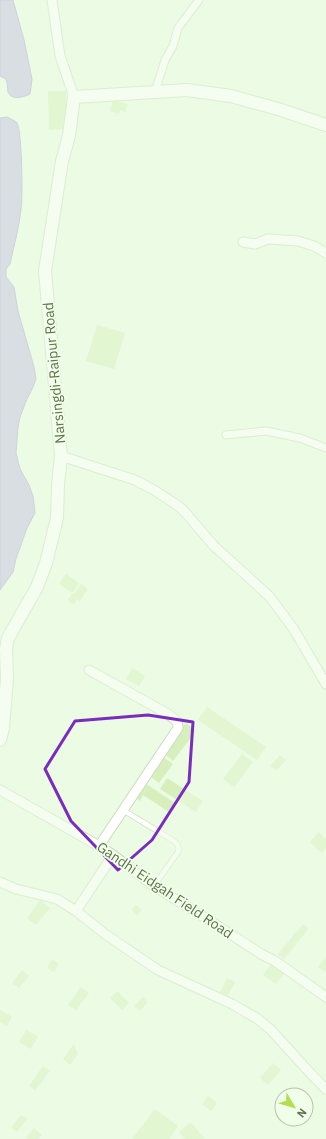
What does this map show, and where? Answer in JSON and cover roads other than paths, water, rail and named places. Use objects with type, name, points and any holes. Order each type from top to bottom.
[{"type":"street","name":"Narsingdi-Raipur Road","points":[[0,740],[3,728],[7,680],[6,649],[8,638],[37,587],[46,563],[57,518],[61,456],[45,271],[62,161],[69,136],[74,97],[60,56],[52,0]]},
{"type":"street","points":[[155,92],[165,60],[172,46],[178,28],[199,0]]},
{"type":"street","points":[[74,97],[187,90],[231,96],[278,108],[326,125]]},
{"type":"street","points":[[243,242],[255,244],[268,239],[298,241],[314,246],[326,253]]},
{"type":"street","points":[[226,435],[266,431],[300,438],[326,448]]},
{"type":"street","points":[[61,456],[135,480],[154,490],[184,511],[214,546],[245,573],[268,596],[293,628],[326,684]]},
{"type":"street","points":[[89,670],[168,714],[176,720],[178,728],[99,846]]},
{"type":"street","name":"Gandhi Eidgah Field Road","points":[[0,790],[99,846],[154,886],[261,954],[276,961],[326,997]]},
{"type":"street","points":[[76,911],[113,855]]},
{"type":"street","points":[[0,882],[16,889],[57,899],[158,970],[232,1004],[258,1019],[271,1030],[326,1089]]},
{"type":"lane","points":[[123,810],[174,841],[178,845],[178,852],[154,886]]}]
